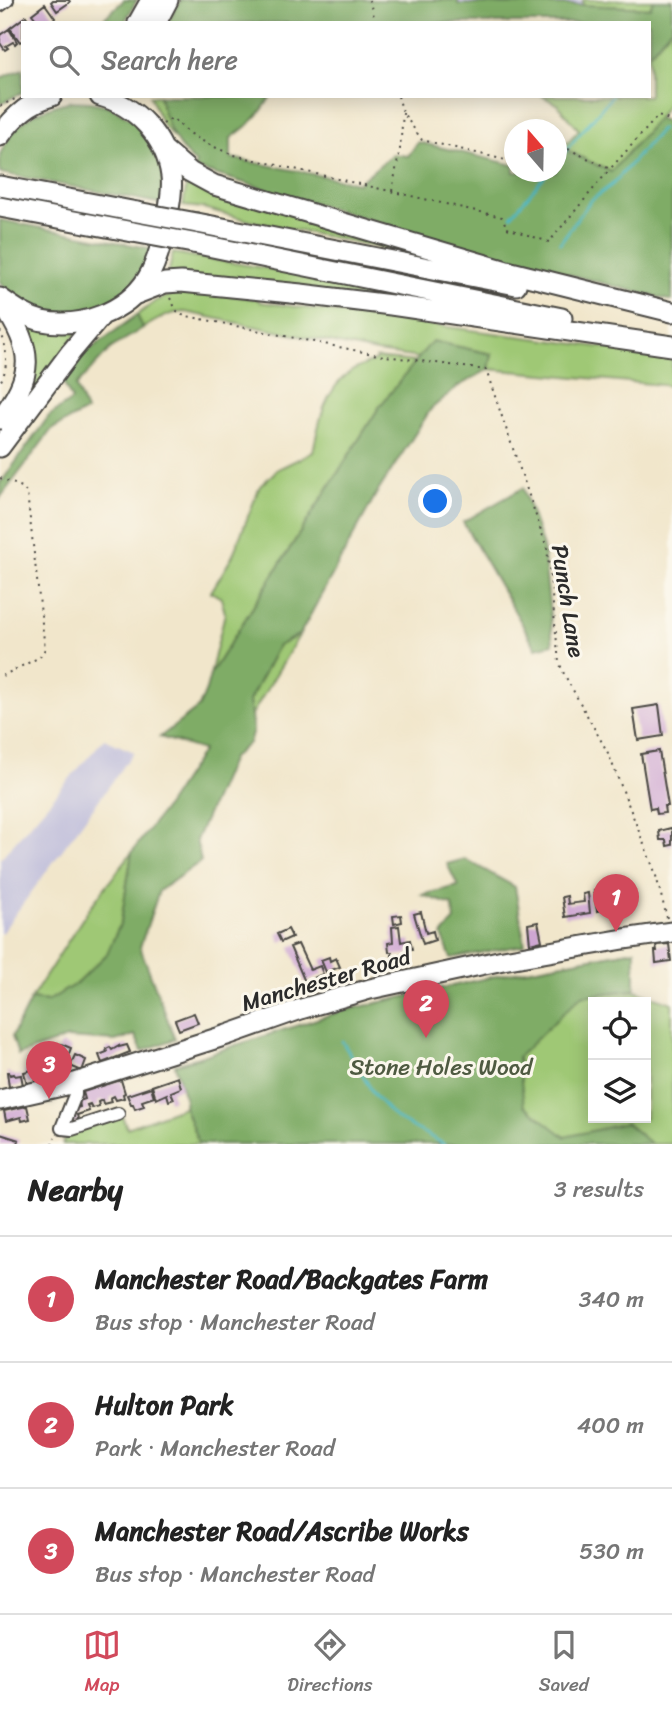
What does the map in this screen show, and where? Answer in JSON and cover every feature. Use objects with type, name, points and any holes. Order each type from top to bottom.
[{"type":"highway","points":[[139,21],[151,0]]},
{"type":"highway","points":[[157,21],[168,0]]},
{"type":"highway","points":[[0,117],[38,98]]},
{"type":"highway","points":[[0,136],[10,122],[38,98]]},
{"type":"highway","points":[[105,98],[153,123]]},
{"type":"highway","points":[[134,295],[155,263],[171,195],[171,177],[163,149],[153,123],[138,98]]},
{"type":"highway","points":[[163,149],[192,174],[214,185],[496,267],[672,313]]},
{"type":"highway","points":[[7,188],[488,279],[672,321]]},
{"type":"highway","points":[[5,208],[548,315],[672,344]]},
{"type":"highway","points":[[0,299],[23,314],[41,321],[60,323],[102,315],[134,295],[165,284],[181,282],[301,293],[672,344]]},
{"type":"highway","points":[[71,352],[149,296],[166,289],[193,284]]},
{"type":"highway","points":[[0,299],[17,327],[25,348],[27,365],[21,389],[0,419]]},
{"type":"highway","points":[[0,447],[102,315]]},
{"type":"highway","name":"Manchester Road","points":[[0,1100],[75,1083],[370,989],[503,960],[671,932]]},
{"type":"street","points":[[0,5],[7,0]]},
{"type":"street","points":[[75,1083],[75,1095],[62,1128],[72,1129],[118,1114]]},
{"type":"path","points":[[369,0],[375,21]]},
{"type":"path","points":[[0,106],[38,98]]},
{"type":"path","points":[[399,98],[403,113],[422,140],[504,160]]},
{"type":"path","points":[[391,192],[400,149],[403,113]]},
{"type":"path","points":[[153,123],[172,118],[188,133],[206,144],[234,155],[502,217],[507,228],[549,243],[658,116],[672,121]]},
{"type":"path","points":[[567,148],[610,169]]},
{"type":"path","name":"Punch Lane","points":[[168,294],[182,315],[378,355],[486,370],[547,548],[559,662],[608,753],[638,825],[657,879],[671,932]]},
{"type":"path","points":[[0,331],[5,345],[5,374],[0,382]]},
{"type":"path","points":[[0,478],[22,487],[27,493],[45,649],[40,657],[0,677]]},
{"type":"shaded area","points":[[458,0],[583,0],[582,5],[458,4]]},
{"type":"shaded area","points":[[104,739],[134,752],[0,935],[0,859]]},
{"type":"green space","points":[[124,0],[137,0],[125,21],[101,21]]},
{"type":"green space","points":[[181,0],[458,0],[458,4],[650,8],[653,0],[672,0],[672,27],[651,52],[651,21],[168,21]]},
{"type":"green space","points":[[583,0],[653,0],[650,8],[582,5]]},
{"type":"green space","points":[[672,27],[672,97],[658,118],[611,173],[567,151],[567,143],[579,130],[557,104],[546,98],[651,98],[651,52]]},
{"type":"green space","points":[[21,70],[21,93],[0,104],[0,78]]},
{"type":"green space","points":[[151,98],[160,98],[173,138],[162,123]]},
{"type":"green space","points":[[160,98],[270,98],[253,120],[231,138],[231,158],[358,183],[393,154],[408,156],[418,142],[504,163],[504,182],[567,182],[567,150],[611,172],[658,118],[672,124],[672,301],[459,246],[194,168],[196,163],[182,150],[172,133]]},
{"type":"green space","points":[[71,101],[109,106],[138,123],[163,166],[163,204],[0,173],[1,152],[19,125],[43,110]]},
{"type":"green space","points":[[188,176],[446,261],[251,221],[203,208],[183,206]]},
{"type":"green space","points":[[0,220],[154,249],[150,259],[125,293],[88,313],[45,314],[9,293],[0,282]]},
{"type":"green space","points":[[173,253],[295,273],[459,307],[167,279]]},
{"type":"green space","points":[[180,289],[622,350],[672,360],[672,386],[489,369],[492,354],[433,341],[419,358],[377,352],[185,312],[168,315],[143,328],[137,315],[156,301],[171,295],[170,291]]},
{"type":"green space","points":[[137,315],[143,328],[110,349],[76,386],[86,411],[52,429],[0,498],[0,481],[49,416],[72,400],[63,381],[82,355]]},
{"type":"green space","points":[[21,319],[79,330],[0,439],[0,426],[17,403]]},
{"type":"green space","points":[[432,341],[492,354],[489,369],[457,387],[431,409],[375,496],[300,634],[278,646],[249,701],[253,730],[249,743],[232,758],[196,840],[201,861],[159,891],[140,947],[175,1039],[142,1051],[135,1035],[115,1041],[67,1038],[18,1055],[12,1036],[31,999],[48,1001],[77,983],[107,954],[121,922],[132,852],[203,750],[160,737],[199,707],[210,675],[380,406]]},
{"type":"green space","points":[[376,358],[416,362],[380,406],[210,675],[225,613],[221,598],[211,592],[232,557],[260,486],[278,469],[313,452],[324,408],[334,388],[350,372]]},
{"type":"green space","points":[[523,488],[543,547],[553,644],[536,648],[463,522]]},
{"type":"green space","points":[[300,634],[251,716],[249,701],[278,646]]},
{"type":"green space","points":[[132,852],[121,922],[107,954],[77,983],[48,1001],[31,999],[88,910]]},
{"type":"green space","points":[[465,859],[515,887],[525,945],[451,958],[442,935],[455,920],[452,905],[422,895],[458,886],[447,864]]},
{"type":"green space","name":"Stone Holes Wood","points":[[635,950],[635,990],[672,1003],[672,1144],[63,1144],[69,1133],[122,1116],[127,1128],[184,1107],[185,1098],[175,1065],[342,1011],[505,974]]},
{"type":"green space","name":"Stone Holes Wood","points":[[635,950],[635,990],[581,996],[518,1057],[524,1105],[565,1137],[626,1123],[651,1144],[199,1144],[184,1106],[185,1098],[175,1065],[342,1011],[505,974]]},
{"type":"building","points":[[51,2],[70,2],[57,11]]},
{"type":"building","points":[[45,4],[55,18],[51,21],[37,21],[32,14]]},
{"type":"building","points":[[26,16],[30,21],[21,21],[20,42],[10,28]]},
{"type":"building","points":[[9,29],[17,42],[6,46],[8,48],[5,50],[0,43],[0,35]]},
{"type":"building","points":[[659,705],[663,736],[638,740],[633,709]]},
{"type":"building","points":[[659,751],[668,806],[664,806],[665,813],[657,814],[656,808],[650,809],[641,754]]},
{"type":"building","points":[[671,828],[672,845],[667,846],[666,840],[660,840],[659,831]]},
{"type":"building","points":[[619,887],[622,907],[597,911],[594,891],[601,890],[602,896],[613,894],[612,888]]},
{"type":"building","points":[[588,893],[590,913],[565,917],[562,897],[567,896],[568,904],[584,902],[583,894]]},
{"type":"building","points":[[421,912],[426,933],[433,931],[435,940],[423,944],[414,914]]},
{"type":"building","points":[[401,915],[402,922],[394,924],[393,916]]},
{"type":"building","points":[[538,922],[542,941],[530,944],[528,924]]},
{"type":"building","points":[[399,926],[401,942],[410,940],[412,949],[408,950],[409,954],[392,956],[388,943],[393,942],[392,927]]},
{"type":"building","points":[[288,929],[292,937],[281,942],[277,934]]},
{"type":"building","points":[[298,944],[310,970],[320,966],[323,974],[305,982],[290,947]]},
{"type":"building","points":[[669,944],[671,961],[656,963],[656,945]]},
{"type":"building","points":[[329,957],[330,961],[336,958],[340,967],[326,972],[321,960]]},
{"type":"building","points":[[194,1013],[198,1023],[179,1030],[175,1020]]},
{"type":"building","points":[[61,1044],[71,1048],[68,1056],[58,1052]]},
{"type":"building","points":[[127,1045],[130,1052],[102,1063],[99,1055],[107,1052],[106,1049],[110,1047],[112,1050]]},
{"type":"building","points":[[75,1055],[86,1060],[82,1071],[70,1066]]},
{"type":"building","points":[[49,1068],[51,1076],[42,1079],[43,1082],[27,1085],[24,1072]]},
{"type":"building","points":[[7,1072],[10,1075],[21,1075],[23,1085],[9,1087]]},
{"type":"building","points":[[178,1077],[181,1088],[171,1092],[174,1099],[169,1101],[167,1094],[156,1099],[152,1086]]},
{"type":"building","points":[[121,1080],[124,1098],[116,1100],[114,1096],[110,1098],[111,1102],[103,1104],[102,1100],[98,1102],[99,1106],[92,1108],[90,1104],[87,1105],[89,1111],[77,1115],[79,1122],[70,1124],[68,1119],[74,1117],[73,1109],[80,1107],[79,1101],[85,1099],[83,1092]]},
{"type":"building","points":[[151,1087],[154,1097],[142,1101],[144,1106],[135,1109],[127,1095]]},
{"type":"building","points":[[27,1106],[30,1119],[22,1121],[21,1117],[6,1121],[4,1111]]},
{"type":"building","points":[[0,1134],[19,1140],[18,1144],[0,1144]]},
{"type":"waterway","points":[[567,149],[610,98]]},
{"type":"waterway","points":[[560,243],[590,201],[613,184],[662,128]]},
{"type":"waterway","points":[[511,216],[540,182]]},
{"type":"waterway","points":[[342,1041],[375,1096],[396,1118],[444,1144]]},
{"type":"place","name":"Manchester Road/Backgates Farm","points":[[616,932]]},
{"type":"place","name":"Hulton Park","points":[[426,1038]]},
{"type":"place","name":"Manchester Road/Ascribe Works","points":[[49,1099]]}]
